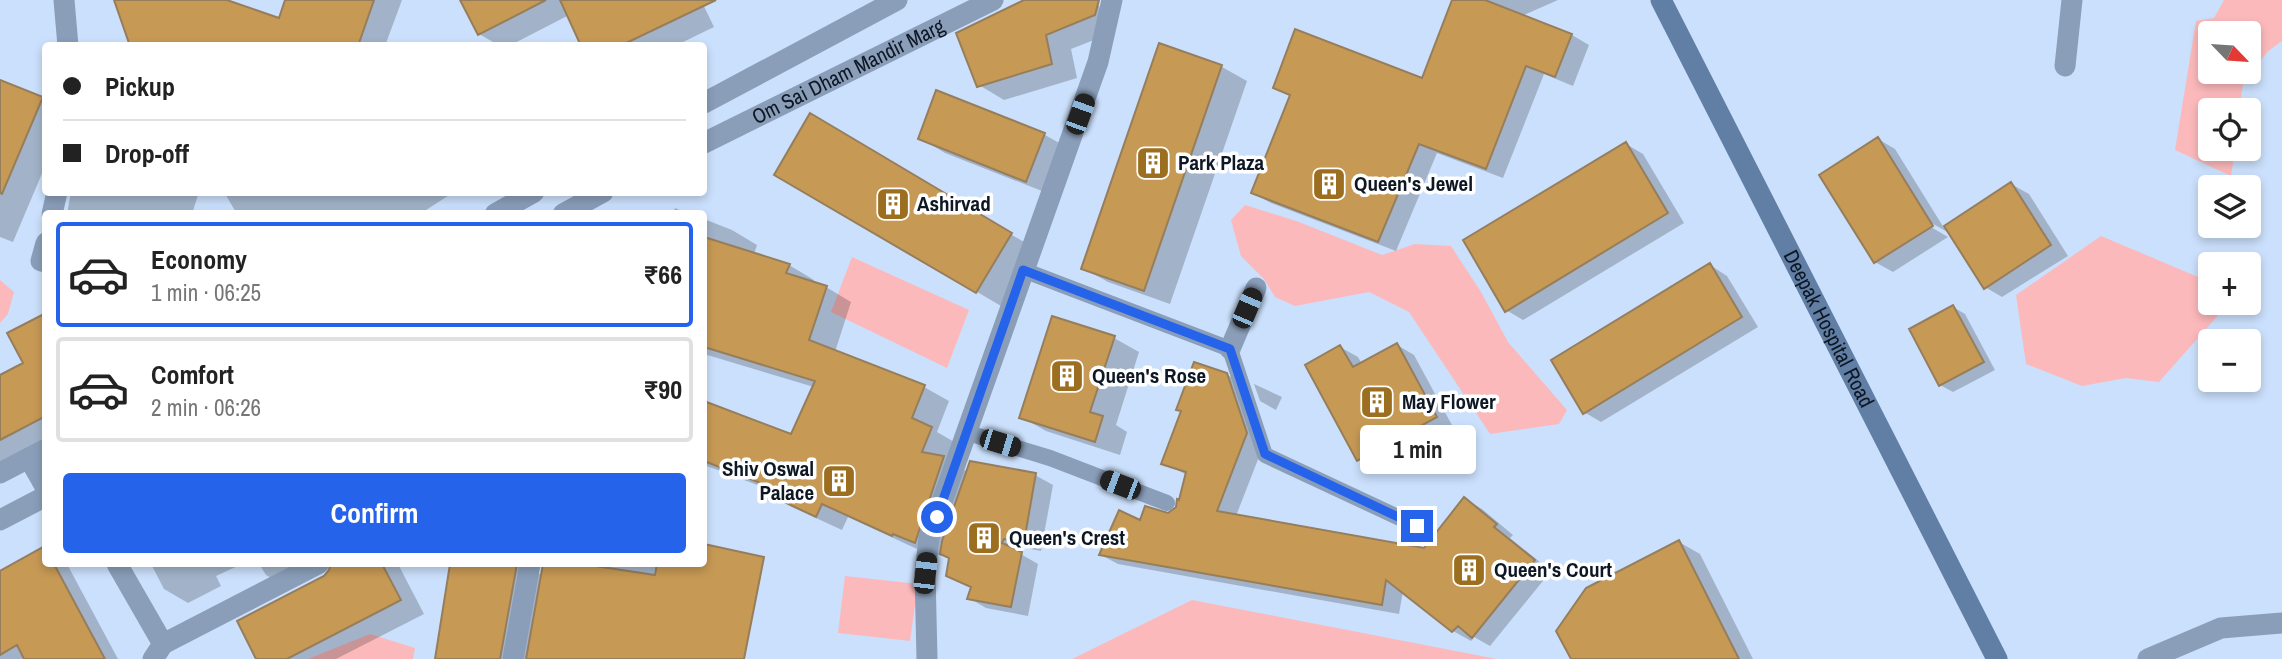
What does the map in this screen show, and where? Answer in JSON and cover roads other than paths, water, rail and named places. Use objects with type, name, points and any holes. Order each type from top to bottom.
[{"type":"street","points":[[64,0],[68,42]]},
{"type":"street","name":"Om Sai Dham Mandir Marg","points":[[707,101],[897,0]]},
{"type":"street","name":"Om Sai Dham Mandir Marg","points":[[707,142],[993,0]]},
{"type":"street","points":[[927,659],[925,573],[929,538],[1098,62],[1112,0]]},
{"type":"street","name":"Deepak Hospital Road","points":[[1661,0],[1997,659]]},
{"type":"street","points":[[2065,66],[2072,0]]},
{"type":"street","points":[[780,62],[793,99]]},
{"type":"street","points":[[502,210],[527,196]]},
{"type":"street","points":[[571,210],[596,196]]},
{"type":"street","points":[[1230,349],[1256,288]]},
{"type":"street","points":[[0,473],[37,453],[42,472]]},
{"type":"street","points":[[0,520],[42,498]]},
{"type":"street","points":[[118,567],[158,652],[313,567]]},
{"type":"street","points":[[513,659],[529,567]]},
{"type":"street","points":[[2148,659],[2221,628],[2282,623]]},
{"type":"lane","points":[[1023,270],[1230,349],[1265,454],[1417,526]]},
{"type":"lane","points":[[965,432],[1050,458],[1167,503]]},
{"type":"place","name":"Park Plaza","points":[[1153,163]]},
{"type":"place","name":"Queen's Jewel","points":[[1329,184]]},
{"type":"place","name":"Ashirvad","points":[[893,204]]},
{"type":"place","name":"Queen's Rose","points":[[1067,376]]},
{"type":"place","name":"May Flower","points":[[1377,402]]},
{"type":"place","name":"Shiv Oswal Palace","points":[[839,481]]},
{"type":"place","name":"Queen's Crest","points":[[984,538]]},
{"type":"place","name":"Queen's Court","points":[[1469,570]]}]
